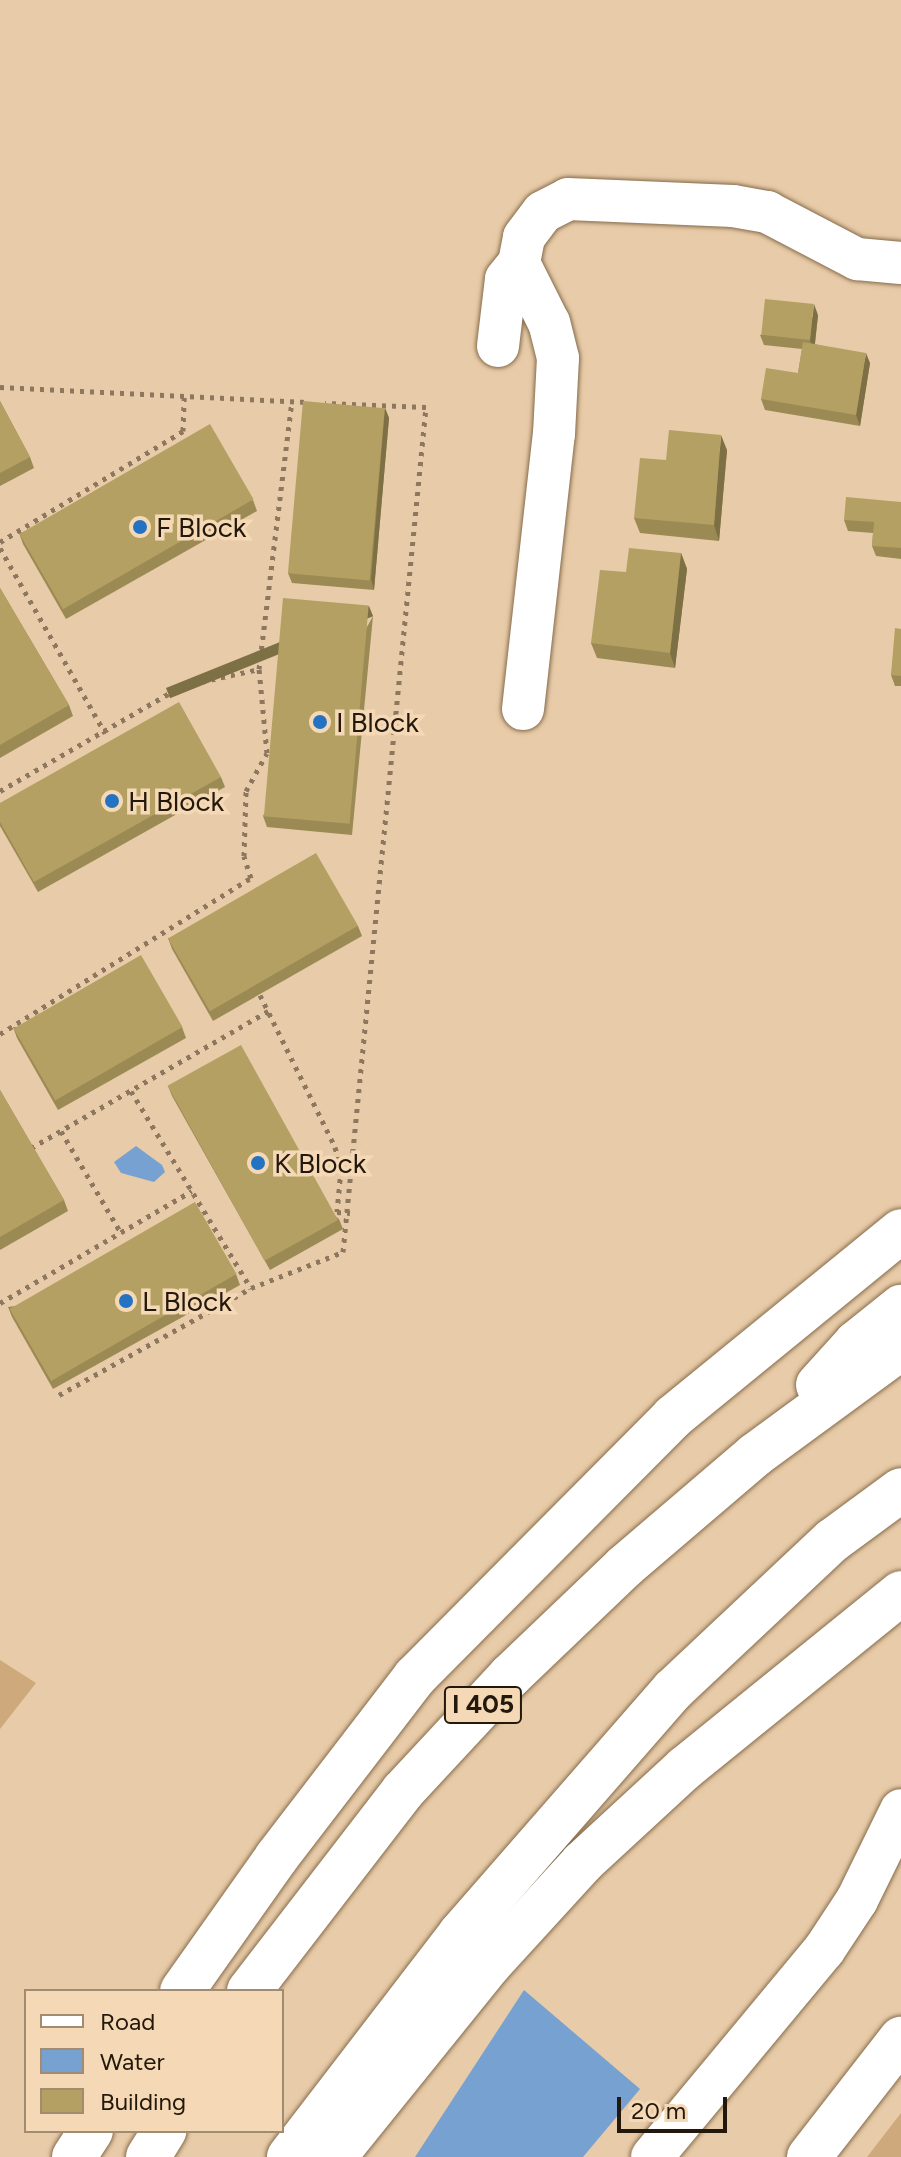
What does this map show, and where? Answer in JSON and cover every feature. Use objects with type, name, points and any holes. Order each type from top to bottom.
[{"type":"highway","points":[[183,1989],[276,1858],[415,1677],[673,1417],[901,1231]]},
{"type":"highway","points":[[755,1455],[856,1343],[901,1307]]},
{"type":"highway","name":"I 405","points":[[251,1989],[403,1791],[510,1676],[624,1567],[755,1455],[901,1348]]},
{"type":"highway","points":[[289,2157],[460,1934],[673,1690],[833,1540],[901,1490]]},
{"type":"highway","points":[[334,2157],[489,1965],[582,1863],[685,1768],[901,1593]]},
{"type":"highway","points":[[809,2157],[901,2039]]},
{"type":"highway","points":[[74,2157],[90,2133]]},
{"type":"highway","points":[[148,2157],[163,2133]]},
{"type":"street","points":[[498,346],[506,279],[519,263],[524,237],[543,212],[568,199],[767,212],[857,259],[901,263]]},
{"type":"street","points":[[519,263],[549,323],[558,358],[554,434],[523,709]]},
{"type":"street","points":[[652,2157],[824,1950],[857,1900],[901,1810]]},
{"type":"path","points":[[0,387],[426,407],[350,1213],[343,1252],[251,1288],[59,1395]]},
{"type":"path","points":[[105,733],[0,545],[183,431],[184,396]]},
{"type":"path","points":[[0,1034],[251,878],[244,856],[246,791],[267,753],[259,669],[292,401]]},
{"type":"path","points":[[0,791],[182,686],[259,669]]},
{"type":"path","points":[[260,995],[335,1147],[341,1169],[337,1212],[350,1213]]},
{"type":"path","points":[[31,1148],[268,1011]]},
{"type":"path","points":[[131,1091],[251,1288]]},
{"type":"path","points":[[61,1131],[121,1233]]},
{"type":"path","points":[[0,1303],[192,1191]]},
{"type":"shaded area","points":[[0,1660],[36,1683],[0,1729]]},
{"type":"shaded area","points":[[901,2113],[901,2157],[867,2157]]},
{"type":"water","points":[[136,1146],[162,1165],[165,1172],[154,1182],[121,1173],[114,1162]]},
{"type":"water","points":[[524,1990],[640,2089],[583,2157],[415,2157]]},
{"type":"building","points":[[765,299],[814,304],[810,340],[761,335]]},
{"type":"building","points":[[803,342],[866,353],[856,415],[761,399],[766,368],[798,373]]},
{"type":"building","points":[[0,401],[30,457],[0,473]]},
{"type":"building","points":[[303,401],[385,408],[370,580],[288,573]]},
{"type":"building","name":"F Block","points":[[210,424],[253,499],[63,609],[19,534]]},
{"type":"building","points":[[669,430],[721,435],[714,525],[634,518],[640,458],[666,460]]},
{"type":"building","points":[[846,497],[901,502],[901,548],[872,546],[874,522],[844,520]]},
{"type":"building","points":[[629,548],[681,553],[670,653],[591,643],[600,570],[626,572]]},
{"type":"building","points":[[0,588],[69,705],[0,745]]},
{"type":"building","name":"I Block","points":[[283,598],[369,605],[350,824],[264,816]]},
{"type":"building","points":[[895,628],[901,629],[901,676],[891,675]]},
{"type":"building","name":"H Block","points":[[179,702],[221,777],[34,882],[0,822],[0,803]]},
{"type":"building","points":[[316,853],[358,926],[210,1011],[168,939]]},
{"type":"building","points":[[141,955],[182,1027],[55,1100],[14,1028]]},
{"type":"building","name":"K Block","points":[[241,1045],[338,1220],[264,1261],[168,1086]]},
{"type":"building","points":[[0,1090],[64,1200],[0,1237]]},
{"type":"building","name":"L Block","points":[[195,1202],[236,1274],[51,1381],[10,1309]]},
{"type":"place","name":"F Block","points":[[140,527]]},
{"type":"place","name":"I Block","points":[[320,722]]},
{"type":"place","name":"H Block","points":[[112,801]]},
{"type":"place","name":"K Block","points":[[258,1163]]},
{"type":"place","name":"L Block","points":[[126,1301]]}]
